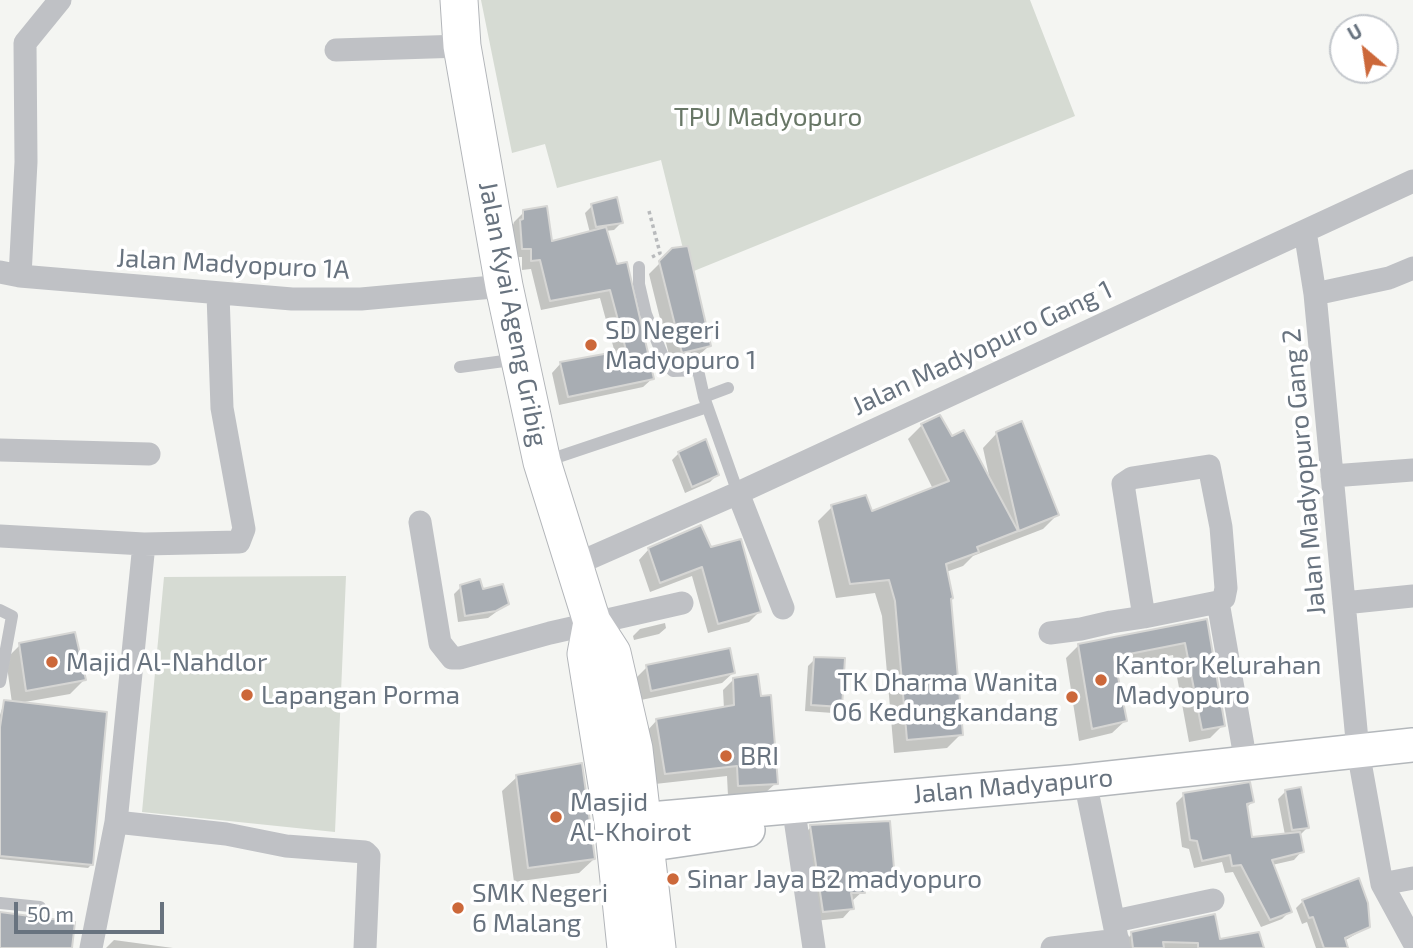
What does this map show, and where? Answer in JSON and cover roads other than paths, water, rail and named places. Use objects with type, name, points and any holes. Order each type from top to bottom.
[{"type":"main road","name":"Jalan Kyai Ageng Gribig","points":[[459,0],[463,46],[504,286],[512,360],[592,622],[586,654],[657,948]]},
{"type":"main road","name":"Jalan Madyapuro","points":[[629,834],[783,806],[1085,781],[1413,745]]},
{"type":"main road","name":"Jalan Kyai Ageng Gribig","points":[[626,948],[629,834]]},
{"type":"street","points":[[10,274],[26,162],[25,43],[60,0]]},
{"type":"street","points":[[337,50],[463,46]]},
{"type":"street","name":"Jalan Madyopuro Gang 1","points":[[574,565],[738,493],[1132,308],[1413,181]]},
{"type":"street","name":"Jalan Madyopuro Gang 2","points":[[1305,231],[1315,294],[1358,751],[1382,884],[1413,942]]},
{"type":"street","points":[[1315,294],[1389,278],[1413,268]]},
{"type":"street","name":"Jalan Madyopuro 1A","points":[[10,274],[218,294],[362,299],[504,286]]},
{"type":"street","points":[[0,536],[144,544],[235,544],[243,537],[222,408],[218,294]]},
{"type":"street","points":[[0,450],[149,454]]},
{"type":"street","points":[[1050,633],[1144,617],[1218,602],[1224,598],[1226,588],[1222,527],[1211,468],[1132,478],[1123,484],[1144,617]]},
{"type":"street","points":[[1332,476],[1413,470]]},
{"type":"street","points":[[738,493],[783,608]]},
{"type":"street","points":[[420,522],[440,643],[452,658],[592,622],[682,603]]},
{"type":"street","points":[[91,948],[117,822],[144,544]]},
{"type":"street","points":[[1344,603],[1413,596]]},
{"type":"street","points":[[1218,602],[1246,762]]},
{"type":"street","points":[[1085,781],[1117,936]]},
{"type":"street","points":[[783,806],[814,948]]},
{"type":"street","points":[[117,822],[226,834],[286,846],[365,852],[369,856],[365,948]]},
{"type":"street","points":[[1382,884],[1413,878]]},
{"type":"street","points":[[1052,948],[1117,936],[1213,900]]},
{"type":"lane","points":[[639,267],[639,284],[646,314],[666,364],[673,371],[698,370],[705,402],[738,493]]},
{"type":"lane","points":[[460,367],[512,360]]},
{"type":"lane","points":[[542,462],[705,402],[728,388]]},
{"type":"lane","points":[[0,610],[12,616],[0,682]]},
{"type":"lane","points":[[0,903],[40,907]]},
{"type":"place","name":"SD Negeri Madyopuro 1","points":[[591,345]]},
{"type":"place","name":"Majid Al-Nahdlor","points":[[52,662]]},
{"type":"place","name":"Kantor Kelurahan Madyopuro","points":[[1101,680]]},
{"type":"place","name":"Lapangan Porma","points":[[247,695]]},
{"type":"place","name":"TK Dharma Wanita 06 Kedungkandang","points":[[1072,697]]},
{"type":"place","name":"BRI","points":[[726,756]]},
{"type":"place","name":"Masjid Al-Khoirot","points":[[556,817]]},
{"type":"place","name":"Sinar Jaya B2 madyopuro","points":[[673,879]]},
{"type":"place","name":"SMK Negeri 6 Malang","points":[[458,908]]},
{"type":"park label","name":"TPU Madyopuro","points":[[768,117]]}]
